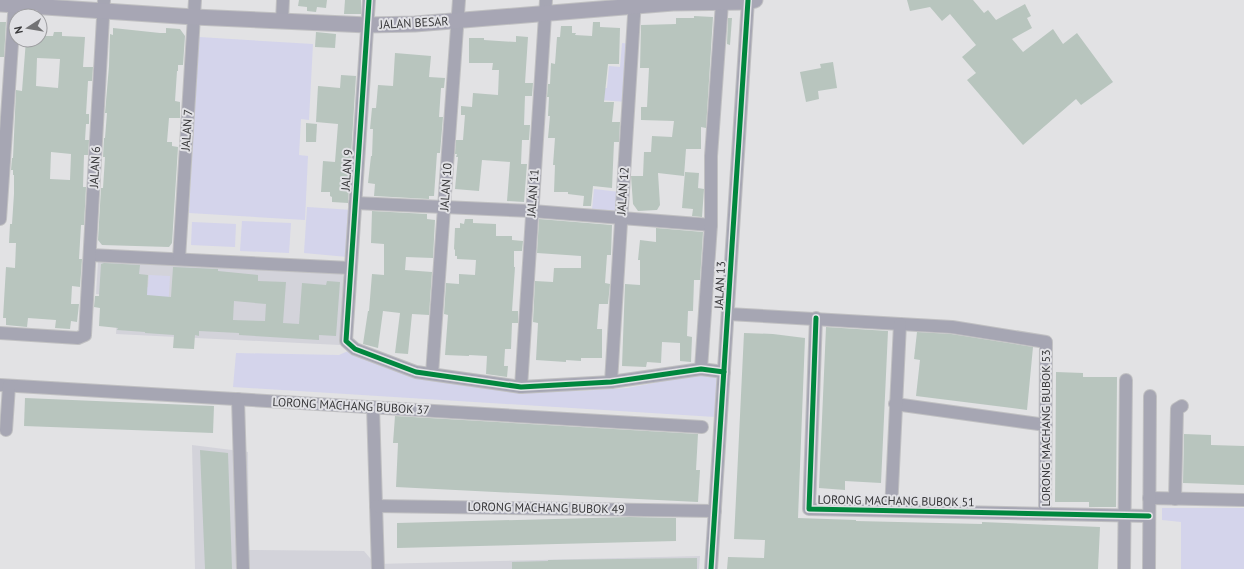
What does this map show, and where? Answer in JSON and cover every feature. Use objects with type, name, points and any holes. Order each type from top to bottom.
[{"type":"main road","name":"JALAN BESAR","points":[[10,3],[104,5],[194,17],[367,25],[457,21],[546,6],[635,3],[722,3],[750,1]]},
{"type":"street","name":"JALAN 7","points":[[179,259],[195,0]]},
{"type":"street","points":[[282,21],[283,0]]},
{"type":"street","name":"JALAN 9","points":[[368,0],[346,341],[355,349],[416,372],[432,374]]},
{"type":"street","name":"JALAN 10","points":[[432,374],[459,0]]},
{"type":"street","name":"JALAN 13","points":[[711,569],[750,1]]},
{"type":"street","points":[[0,219],[10,3]]},
{"type":"street","name":"JALAN 12","points":[[611,382],[635,3]]},
{"type":"street","points":[[701,369],[710,225],[711,156],[722,3]]},
{"type":"street","name":"JALAN 6","points":[[0,333],[78,338],[85,335],[104,5]]},
{"type":"street","name":"JALAN 11","points":[[521,387],[546,6]]},
{"type":"street","points":[[355,204],[444,206],[532,211],[710,225]]},
{"type":"street","points":[[90,255],[350,268]]},
{"type":"street","points":[[728,314],[900,324],[891,510]]},
{"type":"street","name":"LORONG MACHANG BUBOK 51","points":[[816,318],[809,509],[1149,516]]},
{"type":"street","name":"LORONG MACHANG BUBOK 53","points":[[900,324],[952,327],[1046,342],[1045,514]]},
{"type":"street","points":[[432,374],[521,387],[611,382],[701,369],[724,372]]},
{"type":"street","points":[[1124,569],[1126,380]]},
{"type":"street","points":[[4,385],[6,430]]},
{"type":"street","name":"LORONG MACHANG BUBOK 37","points":[[4,385],[702,427]]},
{"type":"street","points":[[1148,569],[1150,396]]},
{"type":"street","points":[[238,399],[242,569]]},
{"type":"street","points":[[895,404],[1046,425]]},
{"type":"street","points":[[1175,499],[1177,409],[1182,406]]},
{"type":"street","points":[[373,407],[378,569]]},
{"type":"street","points":[[1149,498],[1244,500]]},
{"type":"street","name":"LORONG MACHANG BUBOK 49","points":[[376,506],[715,510]]},
{"type":"shaded area","points":[[199,37],[313,44],[309,120],[301,119],[299,155],[308,156],[305,220],[189,213]]},
{"type":"shaded area","points":[[622,43],[631,44],[627,102],[586,99],[587,87],[607,88],[609,66],[620,67]]},
{"type":"shaded area","points":[[594,189],[620,192],[618,212],[592,210]]},
{"type":"shaded area","points":[[307,207],[352,210],[348,257],[304,253]]},
{"type":"shaded area","points":[[242,221],[291,223],[289,253],[240,251]]},
{"type":"shaded area","points":[[192,222],[236,224],[235,247],[191,245]]},
{"type":"shaded area","points":[[109,259],[341,272],[346,281],[340,345],[116,334],[118,296],[96,294],[98,262]]},
{"type":"shaded area","points":[[149,275],[170,276],[168,311],[138,309],[140,287],[148,287]]},
{"type":"shaded area","points":[[348,351],[389,364],[554,390],[580,391],[627,388],[654,383],[681,372],[712,372],[717,377],[715,417],[233,387],[236,353],[339,355]]},
{"type":"shaded area","points":[[192,445],[248,452],[249,550],[364,551],[375,564],[700,556],[699,569],[195,569]]},
{"type":"shaded area","points":[[1162,508],[1244,508],[1244,569],[1181,569],[1181,522],[1162,520]]},
{"type":"building","points":[[299,0],[327,0],[326,8],[317,7],[316,12],[307,11],[307,7],[298,6]]},
{"type":"building","points":[[345,0],[361,0],[361,14],[344,14]]},
{"type":"building","points":[[907,0],[973,0],[984,13],[988,10],[996,20],[1025,4],[1031,16],[1027,18],[1032,28],[1012,39],[1023,52],[1053,29],[1063,44],[1077,33],[1113,82],[1081,105],[1076,99],[1023,145],[967,80],[976,73],[962,57],[976,45],[950,14],[942,21],[930,7],[910,11]]},
{"type":"building","points":[[694,16],[713,17],[706,128],[701,127],[701,149],[686,149],[684,176],[658,173],[660,205],[657,210],[638,211],[633,204],[631,176],[643,176],[644,152],[651,152],[652,136],[672,137],[674,121],[641,120],[641,107],[647,107],[649,68],[640,68],[641,25],[676,24],[676,18],[694,18]]},
{"type":"building","points":[[728,18],[732,18],[730,45],[727,44]]},
{"type":"building","points":[[0,22],[6,22],[4,57],[0,57]]},
{"type":"building","points":[[593,22],[600,22],[600,27],[620,28],[619,64],[608,64],[604,102],[614,102],[612,122],[620,122],[619,142],[614,142],[612,188],[593,186],[591,206],[583,206],[584,196],[568,194],[568,192],[554,192],[555,165],[553,165],[555,138],[548,138],[550,116],[548,116],[549,97],[547,97],[548,84],[550,84],[551,63],[555,64],[557,37],[560,37],[561,26],[572,26],[572,33],[576,33],[575,35],[592,36]]},
{"type":"building","points":[[113,28],[160,33],[166,33],[166,28],[180,29],[185,36],[183,65],[178,65],[177,71],[175,101],[180,102],[180,118],[169,118],[167,142],[172,142],[172,146],[178,147],[172,243],[169,247],[102,245],[98,240],[101,188],[103,188],[105,157],[103,157],[107,113],[105,113],[110,34],[113,35]]},
{"type":"building","points":[[54,32],[62,32],[62,36],[85,37],[83,67],[93,67],[92,81],[88,81],[86,114],[89,114],[89,124],[86,124],[85,140],[89,140],[88,155],[84,155],[83,187],[86,187],[84,225],[81,225],[79,259],[82,259],[80,287],[72,286],[71,304],[79,304],[77,322],[71,321],[70,329],[55,328],[56,320],[28,318],[27,327],[6,325],[6,318],[3,318],[6,267],[15,268],[16,243],[9,243],[14,194],[14,175],[13,170],[11,170],[13,158],[16,90],[22,91],[25,48],[48,48],[48,36],[53,36]],"holes":[[[37,58],[60,59],[58,88],[36,86]],[[51,152],[71,154],[70,180],[50,179]]]},
{"type":"building","points":[[316,32],[336,34],[335,48],[315,47]]},
{"type":"building","points":[[516,36],[528,37],[525,83],[533,83],[532,96],[525,96],[524,125],[530,125],[529,140],[522,140],[521,164],[527,164],[524,202],[507,201],[510,162],[482,160],[479,191],[455,189],[458,157],[456,157],[457,154],[455,154],[456,140],[463,140],[465,115],[461,115],[461,106],[472,107],[473,93],[498,95],[499,70],[492,70],[493,63],[469,63],[469,38],[484,38],[484,40],[516,42]]},
{"type":"building","points":[[395,53],[431,56],[429,77],[445,78],[444,88],[441,88],[439,117],[443,117],[440,153],[437,153],[434,196],[429,196],[429,199],[374,196],[375,184],[368,183],[372,156],[373,129],[370,129],[372,108],[376,108],[378,85],[393,86]]},
{"type":"building","points":[[833,62],[837,88],[818,91],[819,99],[806,102],[800,72],[821,68],[820,64]]},
{"type":"building","points":[[341,75],[356,76],[348,203],[332,202],[330,192],[321,192],[323,161],[335,162],[338,124],[316,122],[318,86],[340,88]]},
{"type":"building","points":[[306,123],[317,124],[316,142],[306,142]]},
{"type":"building","points":[[685,172],[699,173],[698,188],[704,189],[702,217],[692,216],[693,209],[682,208]]},
{"type":"building","points":[[372,211],[427,214],[427,219],[435,220],[433,258],[406,257],[405,270],[432,272],[429,315],[412,314],[408,354],[395,353],[400,313],[383,311],[378,348],[363,344],[369,311],[372,274],[384,275],[384,244],[371,243]]},
{"type":"building","points":[[465,219],[473,219],[473,223],[496,224],[496,236],[512,236],[512,240],[523,241],[522,251],[514,251],[515,267],[512,311],[518,311],[518,323],[512,323],[511,349],[505,349],[504,366],[508,366],[507,377],[486,374],[487,356],[445,355],[448,315],[444,314],[446,283],[459,284],[459,274],[475,275],[476,260],[457,259],[457,256],[455,256],[455,228],[460,228],[460,223],[464,224]]},
{"type":"building","points":[[539,219],[612,225],[611,255],[607,255],[605,283],[610,284],[608,304],[599,304],[597,329],[602,329],[602,358],[581,358],[581,361],[566,360],[566,362],[536,360],[538,323],[533,322],[535,281],[553,282],[554,268],[581,268],[581,256],[537,253]]},
{"type":"building","points":[[656,228],[703,232],[700,280],[694,280],[693,311],[688,311],[687,336],[692,337],[691,362],[680,361],[680,343],[662,342],[661,363],[647,362],[646,367],[622,366],[625,284],[640,285],[640,260],[638,260],[640,240],[656,242]]},
{"type":"building","points":[[101,264],[140,265],[139,274],[148,275],[147,295],[171,297],[173,267],[218,269],[218,271],[258,275],[258,281],[286,282],[283,323],[299,324],[302,283],[326,285],[327,281],[340,282],[336,336],[319,335],[319,340],[199,331],[199,336],[195,335],[194,349],[173,348],[174,335],[117,330],[118,328],[99,326],[100,308],[94,307],[95,296],[99,296]],"holes":[[[234,301],[266,304],[265,321],[233,320]]]},
{"type":"building","points":[[826,327],[888,331],[881,483],[845,481],[845,490],[819,488]]},
{"type":"building","points":[[917,332],[951,334],[1033,347],[1027,410],[916,396],[920,360],[914,359]]},
{"type":"building","points":[[744,333],[773,334],[805,338],[798,518],[982,524],[982,522],[1100,527],[1098,569],[727,569],[728,557],[764,558],[765,540],[734,539]]},
{"type":"building","points":[[1056,372],[1083,373],[1083,377],[1117,377],[1116,507],[1089,507],[1089,502],[1055,502]]},
{"type":"building","points":[[25,398],[214,406],[213,433],[24,426]]},
{"type":"building","points":[[395,416],[698,434],[696,470],[700,470],[698,502],[396,487],[398,443],[393,443]]},
{"type":"building","points":[[1184,434],[1211,435],[1211,445],[1244,446],[1244,485],[1183,483]]},
{"type":"building","points":[[200,450],[228,453],[232,569],[205,569]]},
{"type":"building","points":[[630,517],[676,518],[676,541],[397,548],[397,523]]},
{"type":"building","points":[[697,558],[697,569],[512,569],[512,562],[548,560]]},
{"type":"cycle path","points":[[369,0],[346,341],[355,349],[416,372],[521,387],[611,382],[701,369],[724,372]]},
{"type":"cycle path","points":[[711,569],[748,0]]},
{"type":"cycle path","points":[[816,318],[809,509],[1149,516]]}]
